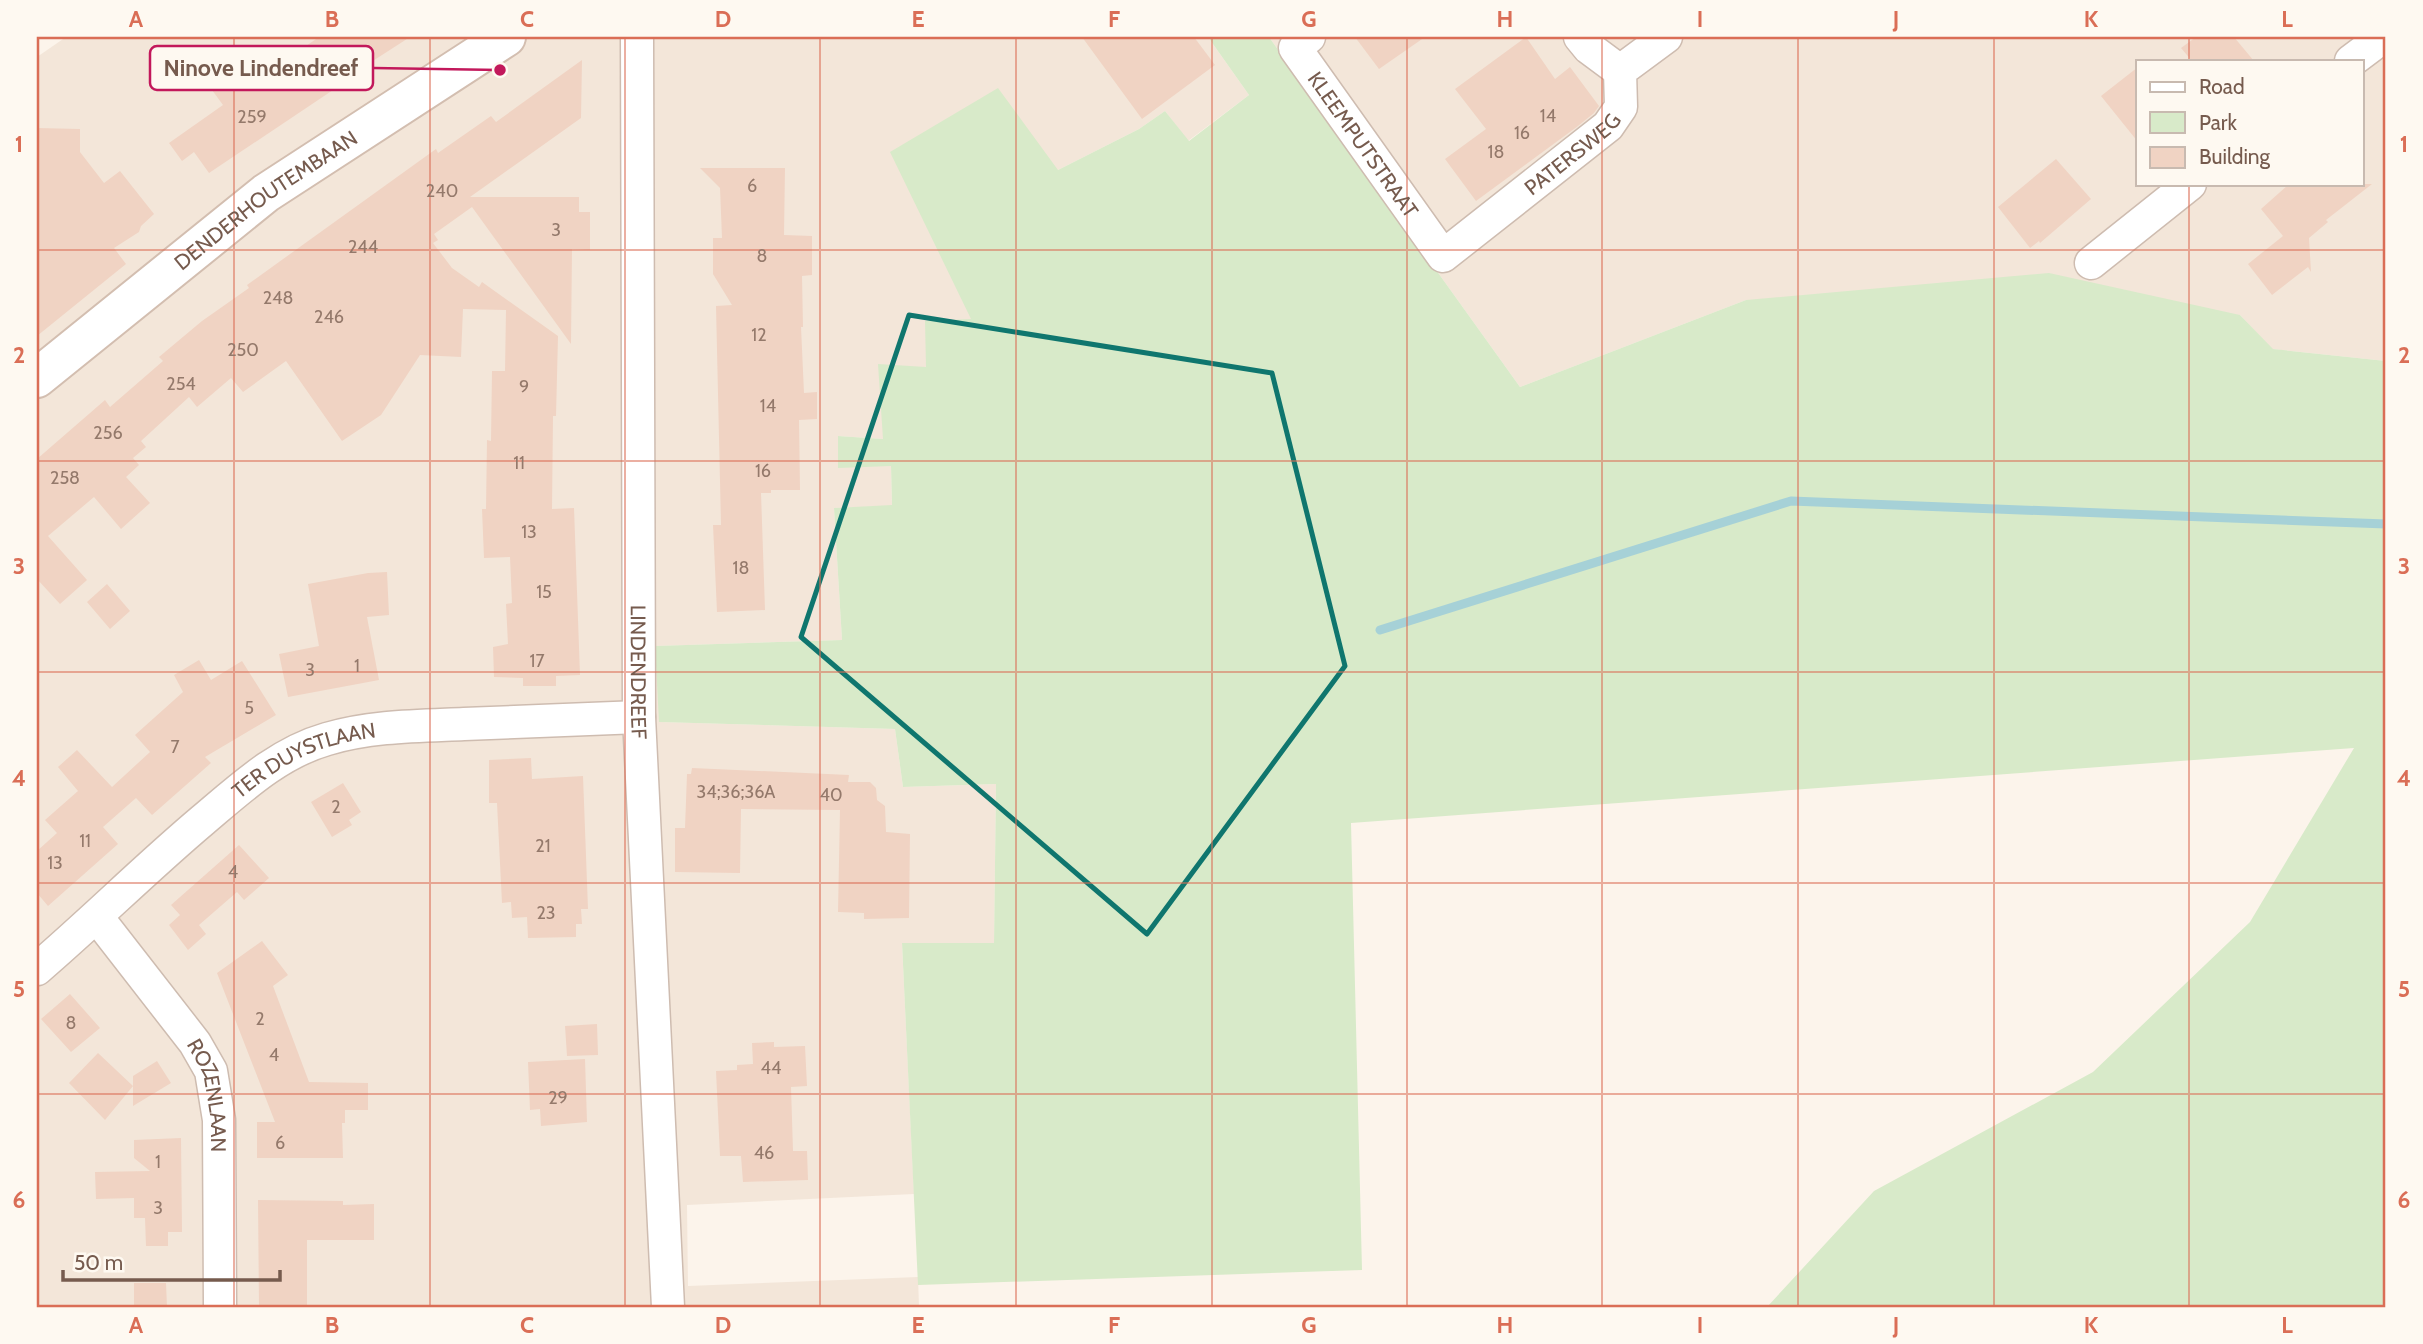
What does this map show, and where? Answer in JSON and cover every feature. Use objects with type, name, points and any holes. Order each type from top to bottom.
[{"type":"street","name":"DENDERHOUTEMBAAN","points":[[37,378],[266,193],[506,37]]},
{"type":"street","name":"LINDENDREEF","points":[[637,37],[639,716],[668,1307]]},
{"type":"street","name":"KLEEMPUTSTRAAT","points":[[1309,37],[1295,48],[1443,256]]},
{"type":"street","points":[[1580,37],[1589,48],[1620,71],[1666,37]]},
{"type":"street","points":[[2352,60],[2383,37]]},
{"type":"street","name":"PATERSWEG","points":[[1443,256],[1608,126],[1621,107],[1620,71]]},
{"type":"street","points":[[2091,263],[2187,186]]},
{"type":"street","name":"TER DUYSTLAAN","points":[[37,969],[97,917],[160,856],[253,777],[286,756],[324,740],[362,730],[403,726],[639,716]]},
{"type":"street","name":"ROZENLAAN","points":[[97,917],[195,1043],[211,1071],[219,1119],[220,1307]]},
{"type":"highlighted area","points":[[909,315],[1272,373],[1345,666],[1147,934],[801,637]]},
{"type":"shaded area","points":[[66,37],[1208,37],[1249,95],[1188,141],[1165,111],[1139,129],[1058,170],[971,320],[927,367],[883,439],[838,436],[891,465],[892,506],[834,508],[842,640],[656,646],[660,722],[895,729],[903,787],[996,784],[994,943],[902,944],[914,1194],[687,1205],[688,1286],[918,1277],[919,1307],[37,1307],[37,57]]},
{"type":"shaded area","points":[[1269,37],[2386,37],[2386,361],[2272,349],[2240,315],[1746,300],[1520,387]]},
{"type":"green space","points":[[1208,37],[1269,37],[1520,387],[1746,300],[2049,273],[2240,315],[2273,349],[2386,361],[2386,1307],[1767,1307],[1874,1191],[2093,1072],[2250,922],[2354,748],[1351,823],[1362,1270],[918,1285],[902,943],[994,943],[996,784],[903,787],[895,729],[659,722],[655,646],[842,640],[834,508],[892,505],[891,466],[838,468],[838,436],[883,439],[878,364],[926,367],[925,321],[971,319],[890,152],[998,88],[1058,170],[1139,129],[1165,111],[1189,141],[1249,95]]},
{"type":"building","points":[[319,37],[410,37],[209,173],[194,152],[182,161],[169,143],[223,105],[212,90],[261,54],[269,65],[290,50],[293,55]]},
{"type":"building","points":[[1082,37],[1194,37],[1215,65],[1142,119]]},
{"type":"building","points":[[1355,37],[1425,37],[1379,69]]},
{"type":"building","points":[[1526,37],[1555,79],[1570,67],[1599,106],[1578,126],[1476,201],[1445,159],[1486,129],[1455,89]]},
{"type":"building","points":[[2196,37],[2234,37],[2253,60],[2191,60],[2181,48]]},
{"type":"building","points":[[582,60],[581,118],[470,197],[579,197],[579,212],[590,212],[590,250],[572,249],[571,344],[472,207],[434,234],[438,240],[433,243],[452,268],[479,287],[482,282],[558,336],[556,416],[553,416],[552,509],[574,508],[580,675],[556,676],[556,686],[523,686],[523,678],[494,677],[493,647],[508,644],[506,604],[512,603],[510,557],[484,558],[482,509],[486,509],[487,440],[491,441],[492,371],[505,371],[506,310],[463,309],[461,357],[420,355],[381,415],[342,441],[286,361],[243,392],[231,378],[197,407],[189,397],[141,441],[146,447],[133,458],[139,465],[126,477],[150,503],[121,529],[94,497],[48,536],[87,580],[60,604],[37,579],[37,459],[105,400],[110,407],[163,361],[159,357],[202,321],[249,288],[247,285],[436,149],[438,153],[491,116],[496,122]]},
{"type":"building","points":[[2136,69],[2136,140],[2101,96]]},
{"type":"building","points":[[37,128],[80,129],[80,152],[104,183],[120,171],[154,214],[141,226],[139,232],[114,248],[126,264],[37,336]]},
{"type":"building","points":[[2056,159],[2091,199],[2040,243],[2039,241],[2030,248],[1998,207]]},
{"type":"building","points":[[700,168],[785,168],[784,235],[812,236],[812,275],[802,276],[801,327],[804,393],[817,392],[817,419],[799,420],[800,490],[771,490],[771,493],[761,493],[765,610],[717,612],[713,525],[721,525],[716,306],[732,305],[713,274],[713,238],[722,238],[720,188]]},
{"type":"building","points":[[2372,184],[2326,220],[2328,222],[2309,238],[2311,272],[2308,267],[2272,295],[2248,264],[2283,236],[2261,209],[2287,186]]},
{"type":"building","points":[[387,572],[389,615],[367,617],[379,680],[288,697],[279,654],[319,646],[308,584]]},
{"type":"building","points":[[107,584],[130,611],[110,629],[87,602]]},
{"type":"building","points":[[199,660],[211,680],[242,661],[276,715],[205,757],[211,763],[152,815],[136,798],[103,827],[118,844],[48,906],[37,893],[37,851],[57,833],[45,820],[78,791],[58,767],[77,750],[112,787],[150,752],[135,735],[183,692],[174,675]]},
{"type":"building","points":[[531,758],[532,779],[583,776],[588,909],[581,909],[582,924],[576,924],[576,937],[528,938],[527,917],[512,918],[511,902],[502,903],[497,803],[489,803],[489,760]]},
{"type":"building","points":[[692,768],[849,775],[848,782],[870,782],[876,788],[877,800],[885,806],[886,832],[910,834],[909,918],[864,919],[864,913],[838,912],[840,810],[741,809],[740,873],[675,872],[675,828],[685,828],[687,774],[691,774]]},
{"type":"building","points":[[343,783],[361,812],[349,820],[352,825],[332,837],[311,802]]},
{"type":"building","points":[[239,845],[269,878],[244,900],[237,892],[199,925],[206,934],[188,950],[169,925],[180,915],[171,905]]},
{"type":"building","points":[[262,941],[288,975],[273,986],[309,1082],[368,1083],[368,1110],[345,1110],[345,1123],[342,1123],[343,1158],[257,1158],[257,1122],[275,1122],[217,973]]},
{"type":"building","points":[[70,994],[100,1028],[71,1052],[41,1019]]},
{"type":"building","points":[[597,1024],[598,1055],[567,1056],[565,1026]]},
{"type":"building","points":[[774,1042],[774,1047],[805,1046],[807,1086],[791,1087],[793,1151],[807,1151],[808,1180],[743,1182],[741,1156],[720,1156],[716,1071],[737,1070],[737,1065],[753,1064],[752,1043]]},
{"type":"building","points":[[98,1053],[133,1086],[105,1120],[69,1083]]},
{"type":"building","points":[[585,1059],[587,1122],[541,1126],[540,1109],[530,1110],[528,1062]]},
{"type":"building","points":[[157,1061],[171,1083],[133,1106],[133,1076]]},
{"type":"building","points":[[181,1138],[182,1232],[168,1232],[168,1246],[146,1246],[145,1218],[134,1218],[134,1198],[96,1199],[95,1172],[150,1171],[134,1158],[134,1140]]},
{"type":"building","points":[[258,1200],[374,1204],[374,1240],[307,1240],[307,1307],[259,1307]]},
{"type":"building","points":[[134,1283],[166,1283],[167,1307],[134,1307]]},
{"type":"waterway","points":[[1380,630],[1791,501],[2386,524]]},
{"type":"place","name":"Ninove Lindendreef","points":[[500,70]]}]
